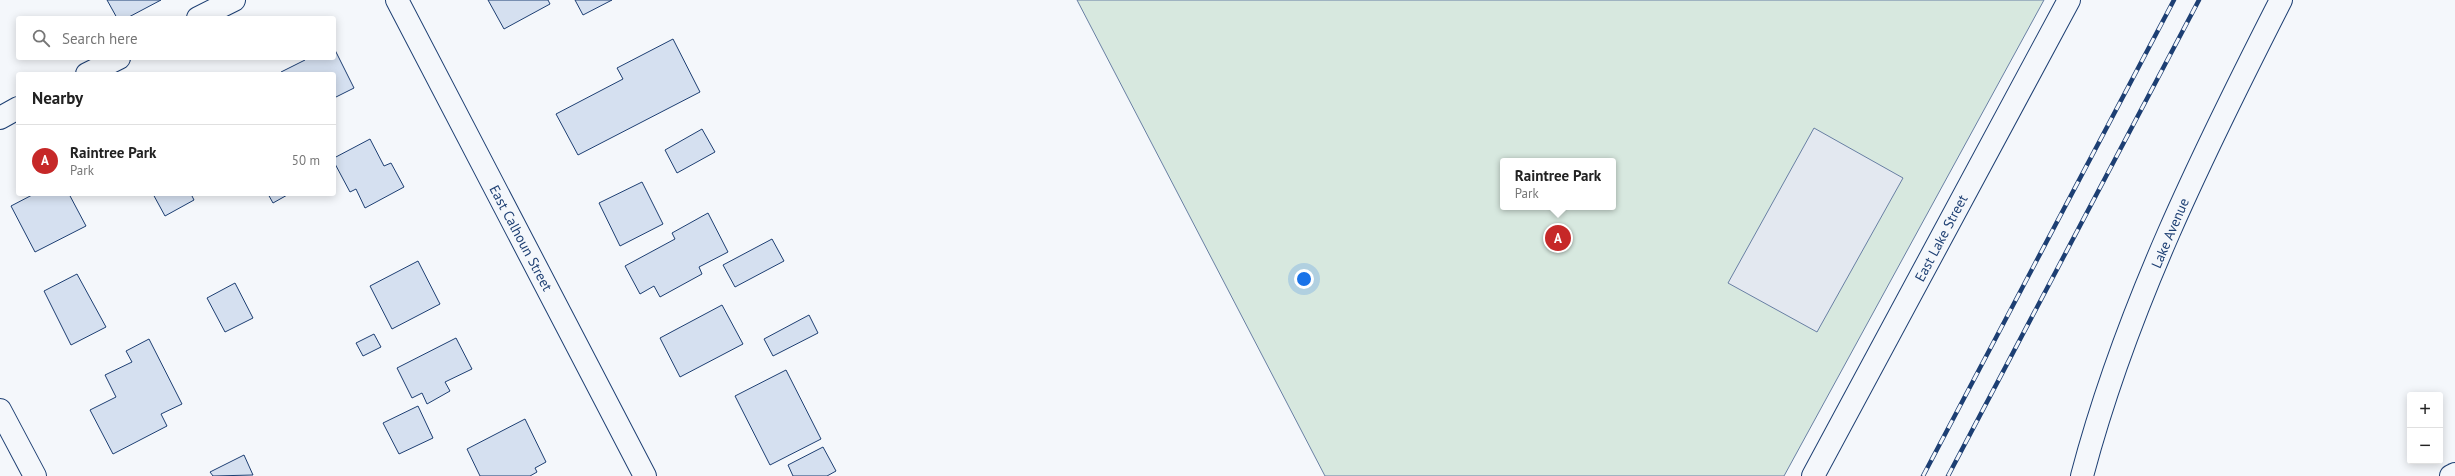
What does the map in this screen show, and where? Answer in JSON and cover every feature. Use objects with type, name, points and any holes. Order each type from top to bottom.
[{"type":"street","points":[[202,16],[234,0]]},
{"type":"street","name":"East Calhoun Street","points":[[397,0],[645,476]]},
{"type":"street","name":"East Lake Street","points":[[1813,476],[2069,0]]},
{"type":"street","name":"Lake Avenue","points":[[2082,476],[2096,422],[2162,249],[2211,138],[2281,0]]},
{"type":"street","points":[[91,72],[115,60]]},
{"type":"street","points":[[0,118],[16,109]]},
{"type":"street","points":[[0,410],[35,476]]},
{"type":"street","points":[[2451,476],[2455,474]]},
{"type":"shaded area","points":[[1077,0],[2044,0],[1784,476],[1325,476]]},
{"type":"shaded area","points":[[1814,128],[1903,178],[1817,332],[1728,283]]},
{"type":"building","points":[[107,0],[161,0],[131,16],[116,16]]},
{"type":"building","points":[[488,0],[548,0],[550,4],[504,29]]},
{"type":"building","points":[[575,0],[612,0],[583,15]]},
{"type":"building","points":[[673,39],[700,92],[578,155],[556,114],[623,79],[617,68]]},
{"type":"building","points":[[336,52],[354,88],[336,97],[336,72],[281,72],[305,60],[336,60]]},
{"type":"building","points":[[702,129],[715,152],[677,173],[665,150]]},
{"type":"building","points":[[370,139],[384,166],[391,163],[404,187],[365,208],[356,189],[350,192],[336,166],[336,157]]},
{"type":"building","points":[[642,182],[663,224],[620,246],[599,203]]},
{"type":"building","points":[[30,196],[70,196],[86,226],[35,252],[11,206]]},
{"type":"building","points":[[154,196],[192,196],[194,200],[165,216]]},
{"type":"building","points":[[269,196],[285,196],[273,203]]},
{"type":"building","points":[[708,213],[728,252],[699,267],[702,274],[660,297],[654,286],[640,294],[625,266],[675,239],[672,233]]},
{"type":"building","points":[[772,239],[784,261],[735,287],[723,265]]},
{"type":"building","points":[[418,261],[440,304],[392,329],[370,286]]},
{"type":"building","points":[[77,274],[106,327],[71,345],[44,291]]},
{"type":"building","points":[[235,283],[253,318],[225,332],[207,298]]},
{"type":"building","points":[[722,305],[743,344],[680,377],[660,338]]},
{"type":"building","points":[[809,315],[818,333],[773,356],[764,339]]},
{"type":"building","points":[[374,334],[381,347],[363,356],[356,343]]},
{"type":"building","points":[[456,338],[472,369],[445,382],[450,391],[427,404],[422,393],[412,398],[397,368]]},
{"type":"building","points":[[149,339],[182,404],[161,414],[167,426],[113,454],[90,410],[116,397],[105,375],[132,362],[126,351]]},
{"type":"building","points":[[786,370],[821,439],[770,465],[735,396]]},
{"type":"building","points":[[418,406],[433,438],[399,454],[383,423]]},
{"type":"building","points":[[525,419],[546,462],[535,468],[537,472],[530,476],[480,476],[467,449]]},
{"type":"building","points":[[823,447],[836,471],[827,476],[793,476],[788,465]]},
{"type":"building","points":[[244,455],[253,475],[213,476],[210,472]]},
{"type":"railway","points":[[1923,476],[2174,0]]},
{"type":"railway","points":[[1948,476],[2199,0]]},
{"type":"place","name":"Raintree Park","points":[[1558,238]]}]
